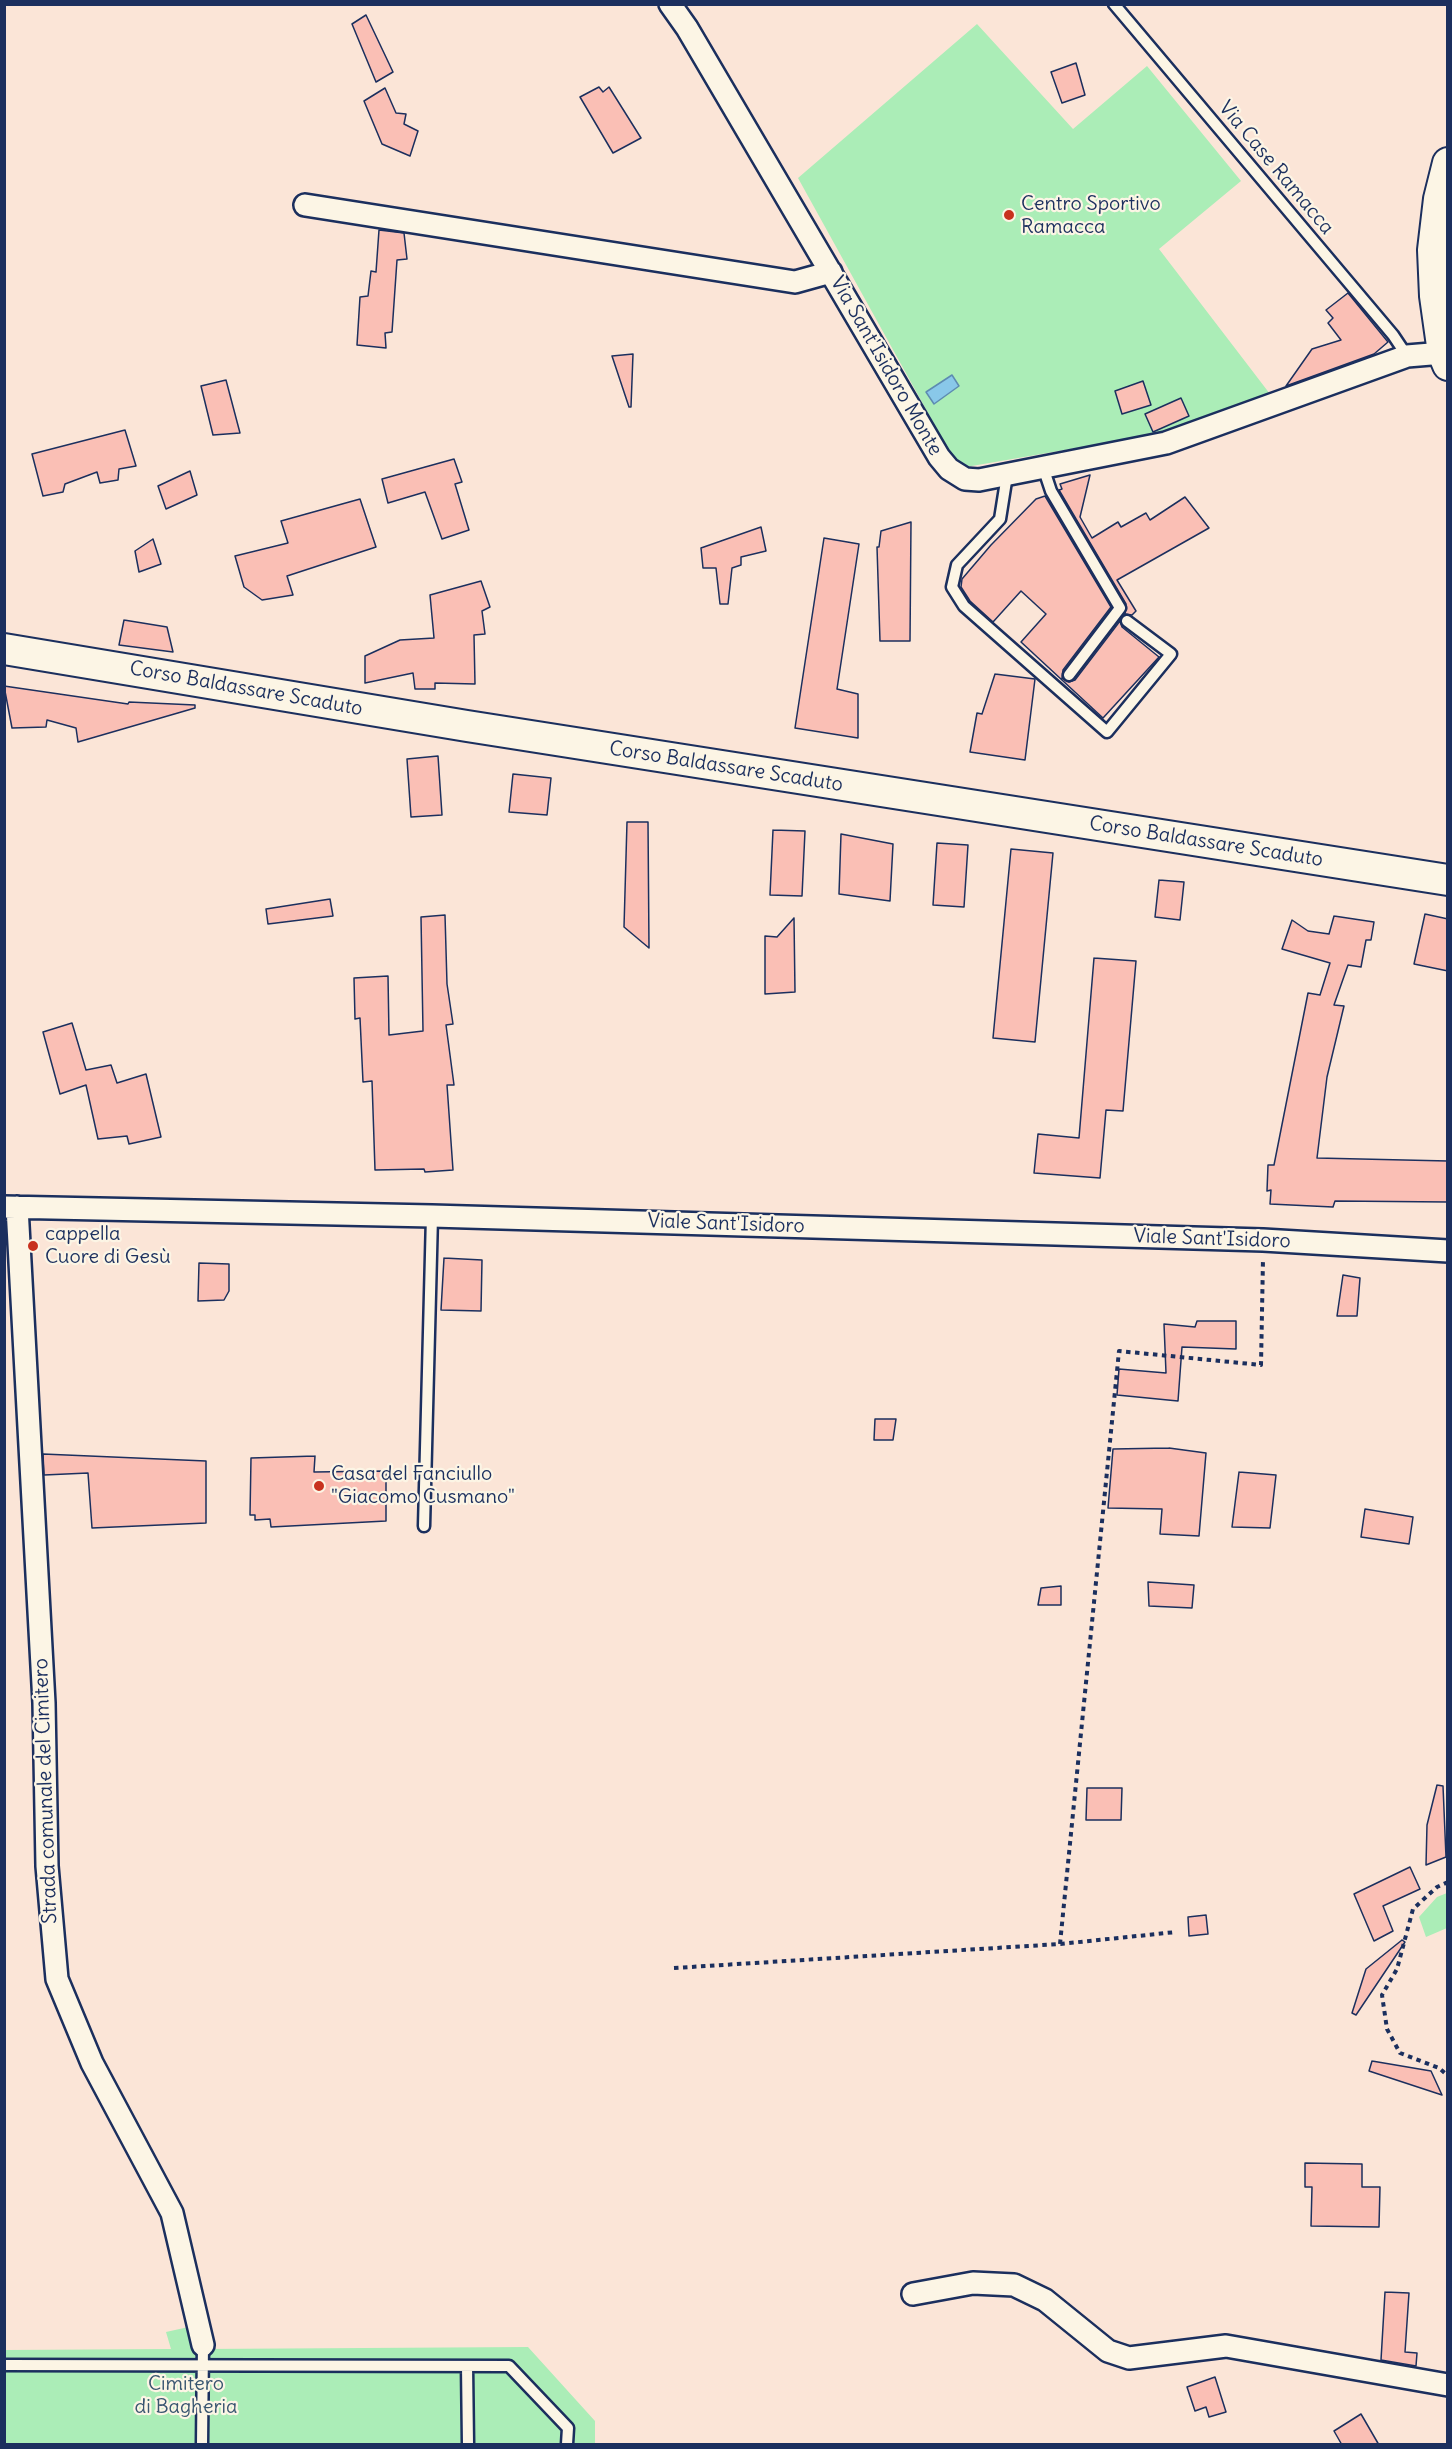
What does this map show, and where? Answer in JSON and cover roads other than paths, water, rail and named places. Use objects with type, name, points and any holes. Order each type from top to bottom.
[{"type":"street","name":"Via Sant'Isidoro Monte","points":[[670,4],[687,28],[939,457],[949,469],[965,479],[979,480],[1007,475],[1166,443],[1407,356],[1445,359]]},
{"type":"street","points":[[1445,359],[1435,296],[1433,250],[1439,199],[1448,163]]},
{"type":"street","points":[[305,205],[795,282],[831,272]]},
{"type":"street","name":"Corso Baldassare Scaduto","points":[[4,649],[479,728],[1448,880]]},
{"type":"street","name":"Viale Sant'Isidoro","points":[[11,1207],[432,1215],[1263,1240],[1448,1251]]},
{"type":"street","name":"Strada comunale del Cimitero","points":[[11,1207],[44,1703],[47,1866],[57,1979],[92,2063],[172,2213],[202,2355]]},
{"type":"street","points":[[913,2294],[973,2283],[1014,2285],[1045,2300],[1108,2351],[1129,2358],[1226,2346],[1448,2385]]},
{"type":"lane","name":"Via Case Ramacca","points":[[1114,4],[1393,335],[1407,356]]},
{"type":"lane","points":[[1043,467],[1051,491],[1120,608],[1069,675]]},
{"type":"lane","points":[[1007,475],[1000,519],[957,565],[952,587],[964,606],[1107,732],[1171,654],[1129,625]]},
{"type":"lane","points":[[424,1526],[432,1215]]},
{"type":"lane","points":[[202,2355],[202,2445]]},
{"type":"lane","points":[[4,2365],[202,2355],[509,2366],[568,2428],[567,2445]]},
{"type":"lane","points":[[467,2366],[468,2445]]},
{"type":"water","points":[[952,375],[959,386],[934,404],[926,392]]},
{"type":"place","name":"Centro Sportivo Ramacca","points":[[1009,215]]},
{"type":"place","name":"cappella Cuore di Gesù","points":[[33,1246]]},
{"type":"place","name":"Casa del Fanciullo \"Giacomo Cusmano\"","points":[[319,1486]]},
{"type":"park label","name":"Cimitero di Bagheria","points":[[186,2396]]}]
